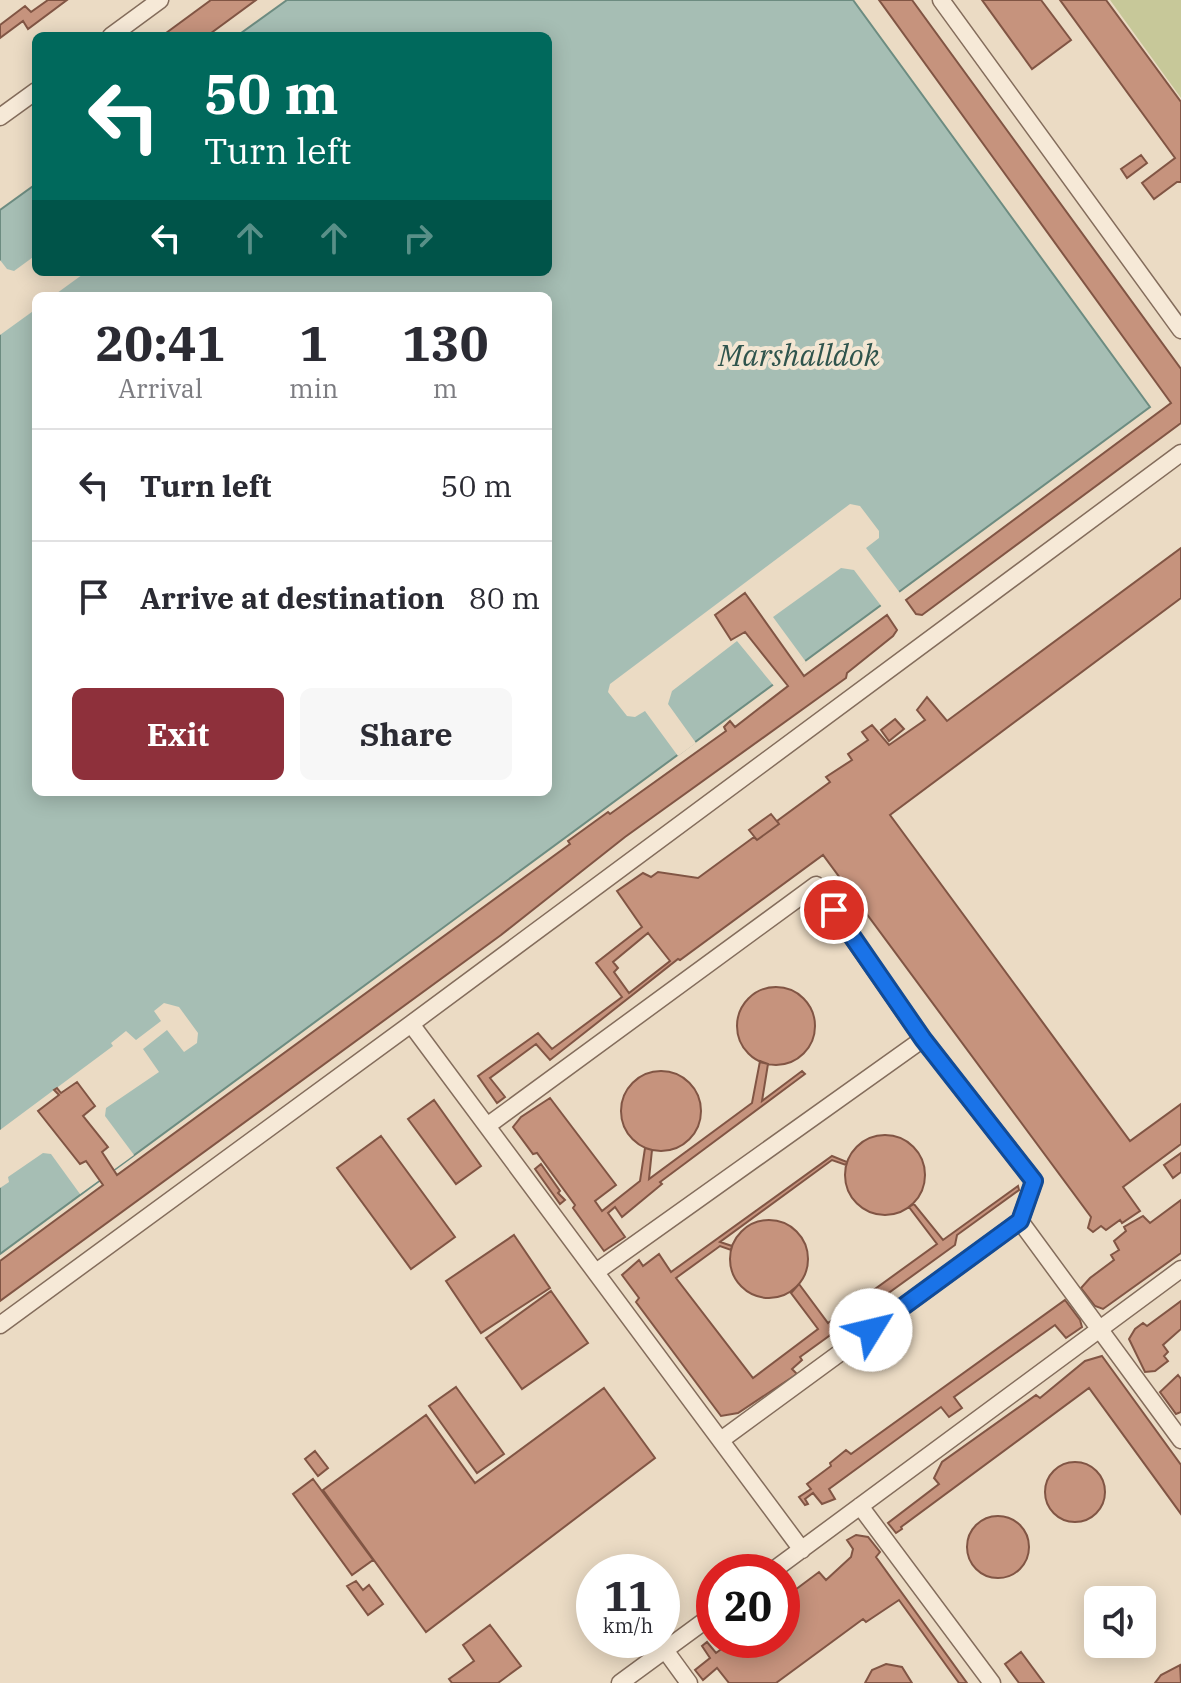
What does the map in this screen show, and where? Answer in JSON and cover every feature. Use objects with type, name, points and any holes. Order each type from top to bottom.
[{"type":"lane","points":[[116,32],[160,0]]},
{"type":"lane","points":[[941,0],[1181,330]]},
{"type":"lane","points":[[0,117],[32,94]]},
{"type":"lane","points":[[0,1325],[1181,453]]},
{"type":"lane","points":[[487,1126],[816,885],[923,1039],[1034,1181],[1020,1221],[721,1440]]},
{"type":"lane","points":[[411,1024],[802,1550]]},
{"type":"lane","points":[[596,1272],[923,1039]]},
{"type":"lane","points":[[1020,1221],[1181,1440]]},
{"type":"lane","points":[[796,1554],[1181,1269]]},
{"type":"lane","points":[[860,1506],[992,1683]]},
{"type":"lane","points":[[620,1683],[654,1658]]},
{"type":"lane","points":[[671,1658],[689,1683]]},
{"type":"green space","points":[[1110,0],[1181,0],[1181,98]]},
{"type":"water","name":"Marshalldok","points":[[287,0],[853,0],[1150,407],[0,1254],[0,210],[32,187],[32,276],[552,276],[552,32],[243,32]]},
{"type":"pier","points":[[32,258],[32,276],[80,276],[58,292],[32,292],[32,312],[0,335],[0,260],[7,269],[14,271]]},
{"type":"pier","points":[[850,504],[860,506],[879,531],[879,538],[866,548],[900,593],[882,607],[854,570],[841,568],[773,617],[806,662],[774,686],[737,641],[672,691],[668,704],[696,743],[678,756],[645,711],[635,717],[627,716],[608,692],[610,684]]},
{"type":"pier","points":[[164,1003],[179,1007],[198,1033],[197,1043],[184,1052],[167,1030],[143,1049],[159,1072],[106,1108],[105,1116],[134,1155],[80,1194],[51,1154],[43,1153],[8,1177],[9,1182],[0,1188],[0,1130],[113,1046],[111,1043],[126,1031],[136,1040],[161,1021],[154,1011]]},
{"type":"building","points":[[48,0],[67,0],[28,29],[23,21],[0,38],[0,25],[25,6],[31,12]]},
{"type":"building","points":[[211,0],[256,0],[212,32],[167,32]]},
{"type":"building","points":[[879,0],[912,0],[1181,369],[1181,423],[922,615],[916,614],[906,600],[1171,403]]},
{"type":"building","points":[[982,0],[1041,0],[1071,40],[1032,69]]},
{"type":"building","points":[[1060,0],[1106,0],[1181,102],[1181,182],[1154,199],[1142,183],[1175,158]]},
{"type":"building","points":[[1141,155],[1147,163],[1127,178],[1121,169]]},
{"type":"building","points":[[1181,548],[1181,598],[890,815],[1130,1141],[1181,1104],[1181,1144],[1123,1187],[1140,1211],[1106,1230],[1101,1226],[1093,1232],[1088,1228],[1091,1217],[823,855],[678,959],[550,1060],[536,1044],[490,1078],[505,1097],[497,1103],[478,1076],[538,1033],[552,1049],[622,997],[596,963],[642,927],[617,891],[643,873],[651,877],[658,872],[698,878],[754,837],[757,840],[779,824],[777,821],[830,782],[826,777],[852,760],[848,754],[868,740],[862,732],[872,725],[889,745],[925,720],[917,710],[927,697],[947,721]],"holes":[[[648,933],[670,961],[629,993],[614,972],[618,968],[613,962]]]},
{"type":"building","points":[[745,593],[804,676],[887,615],[897,630],[847,673],[846,678],[625,837],[501,935],[0,1301],[0,1261],[103,1185],[86,1161],[80,1164],[38,1111],[59,1095],[54,1090],[57,1088],[61,1093],[77,1082],[95,1106],[83,1116],[108,1147],[102,1152],[117,1175],[570,844],[568,841],[726,731],[724,727],[730,721],[735,727],[788,686],[745,632],[731,640],[715,615]]},
{"type":"building","points":[[895,719],[904,729],[889,741],[881,730]]},
{"type":"building","points":[[771,814],[779,824],[757,840],[749,830]]},
{"type":"building","points":[[776,987],[791,990],[808,1004],[815,1026],[812,1041],[798,1058],[776,1065],[761,1062],[744,1048],[737,1026],[740,1011],[754,994]]},
{"type":"building","points":[[760,1061],[768,1064],[762,1101],[802,1071],[805,1074],[660,1182],[662,1184],[622,1217],[615,1207],[608,1213],[625,1237],[604,1251],[537,1153],[533,1154],[513,1127],[521,1117],[550,1098],[616,1185],[595,1201],[602,1211],[640,1181],[645,1148],[652,1150],[649,1179],[752,1103]]},
{"type":"building","points":[[661,1071],[689,1083],[701,1111],[689,1139],[661,1151],[633,1139],[621,1111],[633,1083]]},
{"type":"building","points":[[434,1100],[481,1166],[456,1184],[408,1119]]},
{"type":"building","points":[[885,1135],[900,1138],[913,1147],[922,1160],[925,1175],[922,1190],[913,1203],[900,1212],[885,1215],[870,1212],[857,1203],[848,1190],[845,1175],[848,1160],[857,1147],[870,1138]]},
{"type":"building","points":[[381,1136],[455,1237],[411,1269],[337,1168]]},
{"type":"building","points":[[1181,1153],[1181,1172],[1173,1178],[1164,1165]]},
{"type":"building","points":[[832,1156],[847,1162],[846,1165],[832,1160],[720,1242],[732,1246],[731,1250],[720,1246],[676,1278],[753,1378],[818,1329],[791,1293],[799,1284],[828,1323],[937,1244],[909,1207],[914,1204],[943,1240],[1018,1186],[1019,1190],[957,1235],[955,1245],[800,1357],[802,1360],[792,1369],[797,1374],[738,1413],[721,1416],[636,1302],[639,1298],[622,1275],[639,1260],[643,1266],[659,1254],[671,1272]]},
{"type":"building","points":[[541,1164],[565,1200],[560,1204],[535,1169]]},
{"type":"building","points":[[1181,1200],[1181,1253],[1103,1309],[1095,1306],[1081,1288],[1114,1260],[1111,1255],[1119,1250],[1114,1241],[1126,1231],[1124,1227],[1143,1216],[1150,1223]]},
{"type":"building","points":[[761,1220],[777,1220],[791,1226],[802,1237],[808,1259],[802,1281],[791,1292],[777,1298],[761,1298],[747,1292],[736,1281],[730,1267],[730,1251],[736,1237],[747,1226]]},
{"type":"building","points":[[514,1235],[550,1288],[481,1333],[446,1281]]},
{"type":"building","points":[[551,1291],[588,1343],[522,1389],[486,1338]]},
{"type":"building","points":[[1065,1300],[1082,1327],[1066,1338],[1055,1325],[954,1397],[962,1408],[949,1417],[941,1407],[829,1489],[835,1499],[822,1504],[813,1493],[805,1499],[808,1504],[805,1505],[799,1497],[811,1489],[807,1484],[846,1450],[851,1454]]},
{"type":"building","points":[[1181,1301],[1181,1329],[1163,1345],[1168,1352],[1164,1356],[1168,1361],[1155,1371],[1145,1372],[1129,1339],[1143,1323],[1147,1326]]},
{"type":"building","points":[[1102,1356],[1181,1465],[1181,1514],[1089,1388],[896,1533],[888,1523],[939,1484],[934,1478],[942,1462],[1036,1395],[1040,1398],[1085,1361]]},
{"type":"building","points":[[1178,1375],[1181,1379],[1181,1412],[1176,1414],[1160,1392]]},
{"type":"building","points":[[456,1387],[504,1454],[477,1473],[429,1406]]},
{"type":"building","points":[[604,1388],[655,1458],[426,1632],[323,1490],[426,1415],[475,1483]]},
{"type":"building","points":[[315,1451],[328,1468],[318,1476],[305,1459]]},
{"type":"building","points":[[1075,1462],[1087,1464],[1096,1471],[1103,1480],[1103,1504],[1096,1513],[1087,1520],[1075,1522],[1063,1520],[1054,1513],[1047,1504],[1045,1492],[1047,1480],[1054,1471],[1063,1464]]},
{"type":"building","points":[[313,1479],[373,1560],[352,1575],[293,1494]]},
{"type":"building","points":[[998,1516],[1020,1525],[1029,1547],[1020,1569],[998,1578],[976,1569],[967,1547],[976,1525]]},
{"type":"building","points":[[856,1535],[868,1537],[880,1552],[876,1557],[967,1683],[959,1683],[899,1600],[866,1622],[863,1619],[776,1683],[729,1683],[717,1668],[703,1680],[695,1670],[710,1658],[800,1658],[800,1586],[819,1572],[826,1580],[851,1557],[853,1549],[847,1540]]},
{"type":"building","points":[[356,1581],[363,1590],[369,1585],[383,1604],[368,1615],[347,1586]]},
{"type":"building","points":[[490,1625],[521,1666],[498,1683],[452,1683],[449,1679],[474,1661],[463,1645]]},
{"type":"building","points":[[1021,1652],[1044,1683],[1019,1683],[1005,1664]]},
{"type":"building","points":[[886,1664],[902,1667],[912,1683],[865,1683],[872,1670]]},
{"type":"building","points":[[1180,1665],[1181,1683],[1155,1683],[1161,1675]]},
{"type":"route","points":[[834,910],[923,1039],[1034,1181],[1020,1221],[871,1330]]}]
